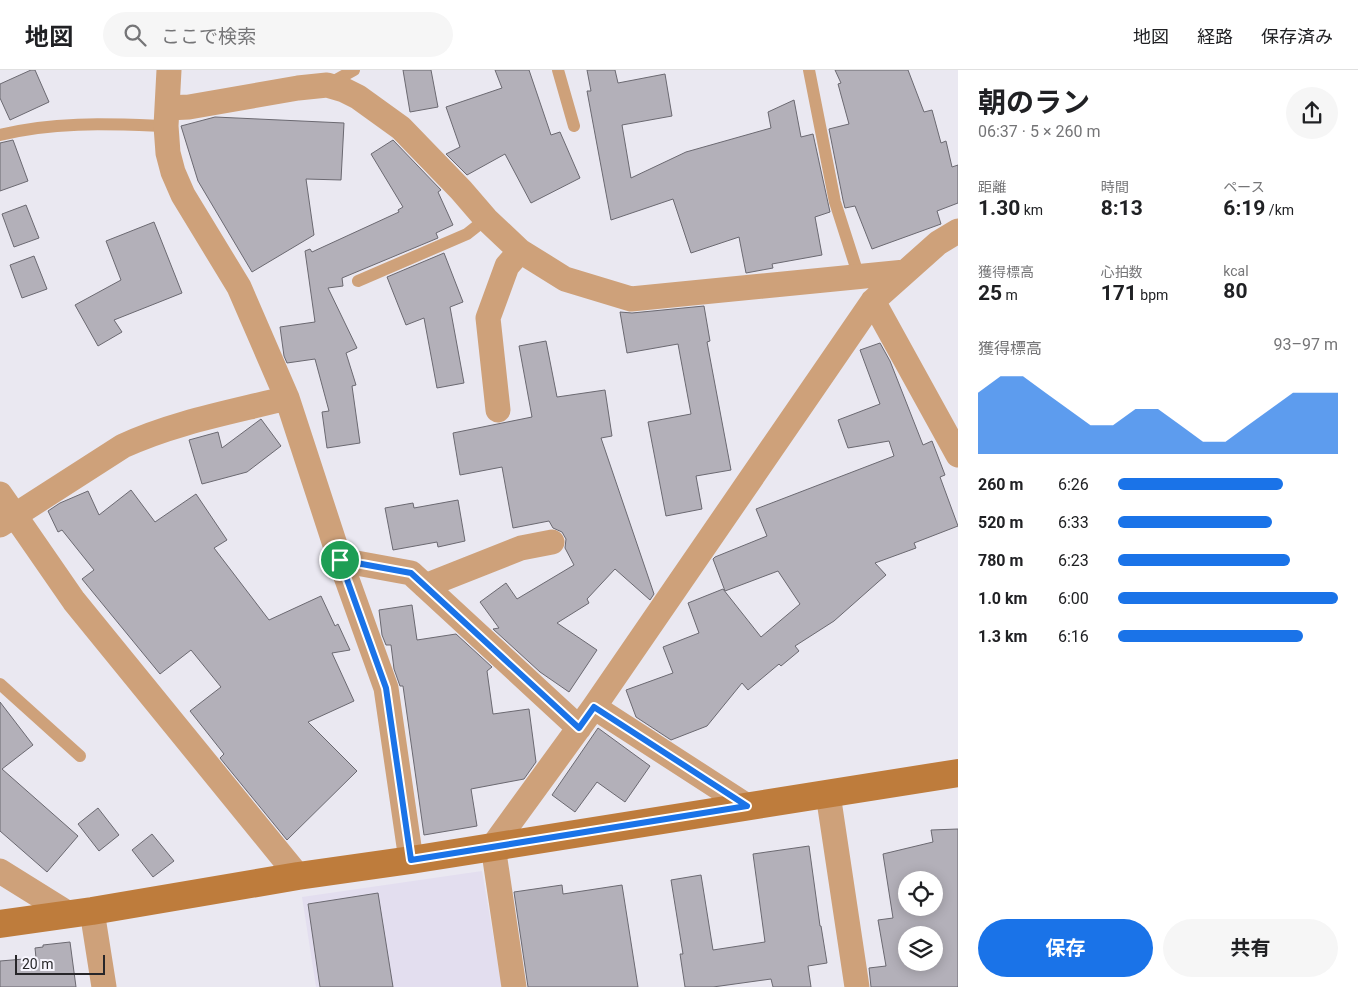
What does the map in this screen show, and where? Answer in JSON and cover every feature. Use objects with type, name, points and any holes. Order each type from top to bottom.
[{"type":"street","points":[[169,70],[166,117],[168,153],[173,172],[183,195],[239,287],[287,398],[340,560],[386,688],[411,860]]},
{"type":"street","points":[[166,117],[189,107],[278,80],[327,85],[358,98],[401,128],[461,190],[486,219],[520,252],[565,279],[630,299],[905,272]]},
{"type":"street","points":[[514,987],[493,846],[594,707],[873,301],[938,242],[958,231]]},
{"type":"street","points":[[498,410],[488,318],[508,266],[520,252]]},
{"type":"street","points":[[873,301],[958,455]]},
{"type":"street","points":[[7,520],[123,446],[140,438],[176,425],[287,398]]},
{"type":"street","points":[[0,494],[7,520],[298,876]]},
{"type":"street","points":[[425,586],[521,548],[552,542]]},
{"type":"street","points":[[340,560],[411,573],[579,728]]},
{"type":"street","points":[[594,707],[747,806]]},
{"type":"street","points":[[0,924],[958,773]]},
{"type":"street","points":[[828,794],[857,987]]},
{"type":"street","points":[[0,871],[81,912],[104,987]]},
{"type":"lane","points":[[327,85],[354,70]]},
{"type":"lane","points":[[558,70],[574,126]]},
{"type":"lane","points":[[809,70],[835,202],[859,277]]},
{"type":"lane","points":[[0,135],[42,126],[166,117]]},
{"type":"lane","points":[[358,281],[466,234],[486,219]]},
{"type":"lane","points":[[0,684],[80,756]]},
{"type":"shaded area","points":[[482,871],[502,987],[316,987],[302,897]]},
{"type":"building","points":[[35,70],[49,102],[10,120],[0,98],[0,84]]},
{"type":"building","points":[[403,70],[431,70],[438,107],[410,112]]},
{"type":"building","points":[[495,70],[529,70],[551,135],[560,132],[580,178],[531,203],[505,154],[467,175],[446,154],[460,147],[446,107],[502,88]]},
{"type":"building","points":[[587,70],[615,70],[618,83],[665,74],[672,116],[622,125],[631,178],[686,152],[771,128],[768,112],[794,100],[801,137],[813,134],[830,212],[815,217],[822,255],[772,264],[773,268],[746,273],[739,237],[691,253],[673,199],[611,220],[587,91],[591,91]]},
{"type":"building","points":[[835,70],[908,70],[924,112],[932,110],[941,143],[946,141],[952,167],[958,165],[958,203],[937,211],[941,224],[872,249],[855,206],[845,208],[843,200],[829,129],[849,124],[838,84],[841,83]]},
{"type":"building","points":[[215,117],[344,123],[341,180],[306,179],[314,235],[252,272],[198,181],[181,126]]},
{"type":"building","points":[[13,140],[28,181],[0,191],[0,143]]},
{"type":"building","points":[[393,140],[441,190],[438,192],[453,225],[436,233],[438,238],[342,278],[343,286],[328,288],[357,348],[346,353],[356,385],[352,386],[360,443],[327,448],[322,412],[329,411],[315,359],[287,363],[284,356],[280,327],[315,322],[305,251],[310,249],[312,252],[399,212],[398,210],[403,207],[371,154]]},
{"type":"building","points":[[26,205],[39,238],[14,247],[2,214]]},
{"type":"building","points":[[154,222],[182,293],[114,320],[122,332],[98,346],[75,305],[121,280],[106,241]]},
{"type":"building","points":[[444,253],[463,302],[450,307],[464,383],[437,388],[424,318],[406,325],[387,277]]},
{"type":"building","points":[[34,256],[47,289],[22,298],[10,265]]},
{"type":"building","points":[[704,306],[710,341],[707,342],[731,470],[696,476],[702,509],[666,516],[648,422],[691,414],[678,344],[627,353],[620,312],[632,313]]},
{"type":"building","points":[[546,341],[557,397],[605,390],[612,436],[601,438],[654,594],[650,600],[615,569],[587,599],[589,603],[557,623],[597,650],[569,692],[540,672],[493,629],[499,628],[480,602],[506,583],[517,599],[574,565],[565,548],[566,539],[562,532],[553,528],[549,521],[513,528],[502,467],[460,475],[453,433],[532,417],[519,346]]},
{"type":"building","points":[[880,343],[890,361],[923,445],[932,441],[945,475],[940,477],[958,526],[914,543],[916,548],[875,563],[886,575],[834,621],[795,646],[799,651],[781,666],[779,664],[748,690],[742,683],[707,726],[671,740],[636,717],[626,690],[673,673],[663,647],[699,633],[688,603],[723,589],[761,637],[800,604],[778,571],[725,591],[713,559],[767,536],[756,509],[894,456],[889,441],[848,448],[838,420],[880,404],[860,350]]},
{"type":"building","points":[[261,419],[281,446],[247,472],[202,484],[189,440],[218,432],[222,448]]},
{"type":"building","points":[[131,490],[155,522],[196,494],[227,540],[214,548],[269,620],[321,596],[335,626],[338,624],[350,650],[332,653],[354,701],[308,722],[357,771],[287,840],[220,758],[224,754],[190,711],[221,687],[191,650],[160,674],[82,579],[94,570],[62,530],[58,532],[48,511],[60,503],[88,491],[99,515]]},
{"type":"building","points":[[458,500],[465,541],[438,547],[437,542],[393,550],[385,508],[413,503],[414,508]]},
{"type":"building","points":[[412,605],[417,640],[456,634],[492,667],[487,671],[493,714],[529,709],[536,762],[524,779],[471,789],[477,826],[424,835],[403,686],[400,686],[394,669],[391,645],[386,645],[382,635],[379,610]]},
{"type":"building","points":[[0,702],[33,745],[2,769],[78,836],[47,872],[0,831]]},
{"type":"building","points":[[598,728],[650,766],[625,802],[597,782],[575,812],[552,795]]},
{"type":"building","points":[[98,808],[119,835],[99,851],[78,824]]},
{"type":"building","points":[[958,829],[958,987],[871,987],[869,968],[886,966],[878,920],[893,918],[883,854],[933,842],[931,830]]},
{"type":"building","points":[[152,834],[174,861],[153,877],[132,850]]},
{"type":"building","points":[[809,846],[827,963],[808,966],[811,987],[773,987],[771,979],[713,987],[685,987],[680,954],[683,954],[671,880],[701,875],[713,950],[765,942],[753,854]]},
{"type":"building","points":[[562,885],[563,894],[622,885],[638,987],[528,987],[514,892]]},
{"type":"building","points":[[378,893],[393,987],[320,987],[308,904]]},
{"type":"building","points":[[70,942],[76,987],[0,987],[0,961],[36,958],[35,948],[43,947],[43,945]]},
{"type":"route","points":[[340,560],[411,573],[579,728],[594,707],[747,806],[411,860],[386,688],[340,560]]}]
